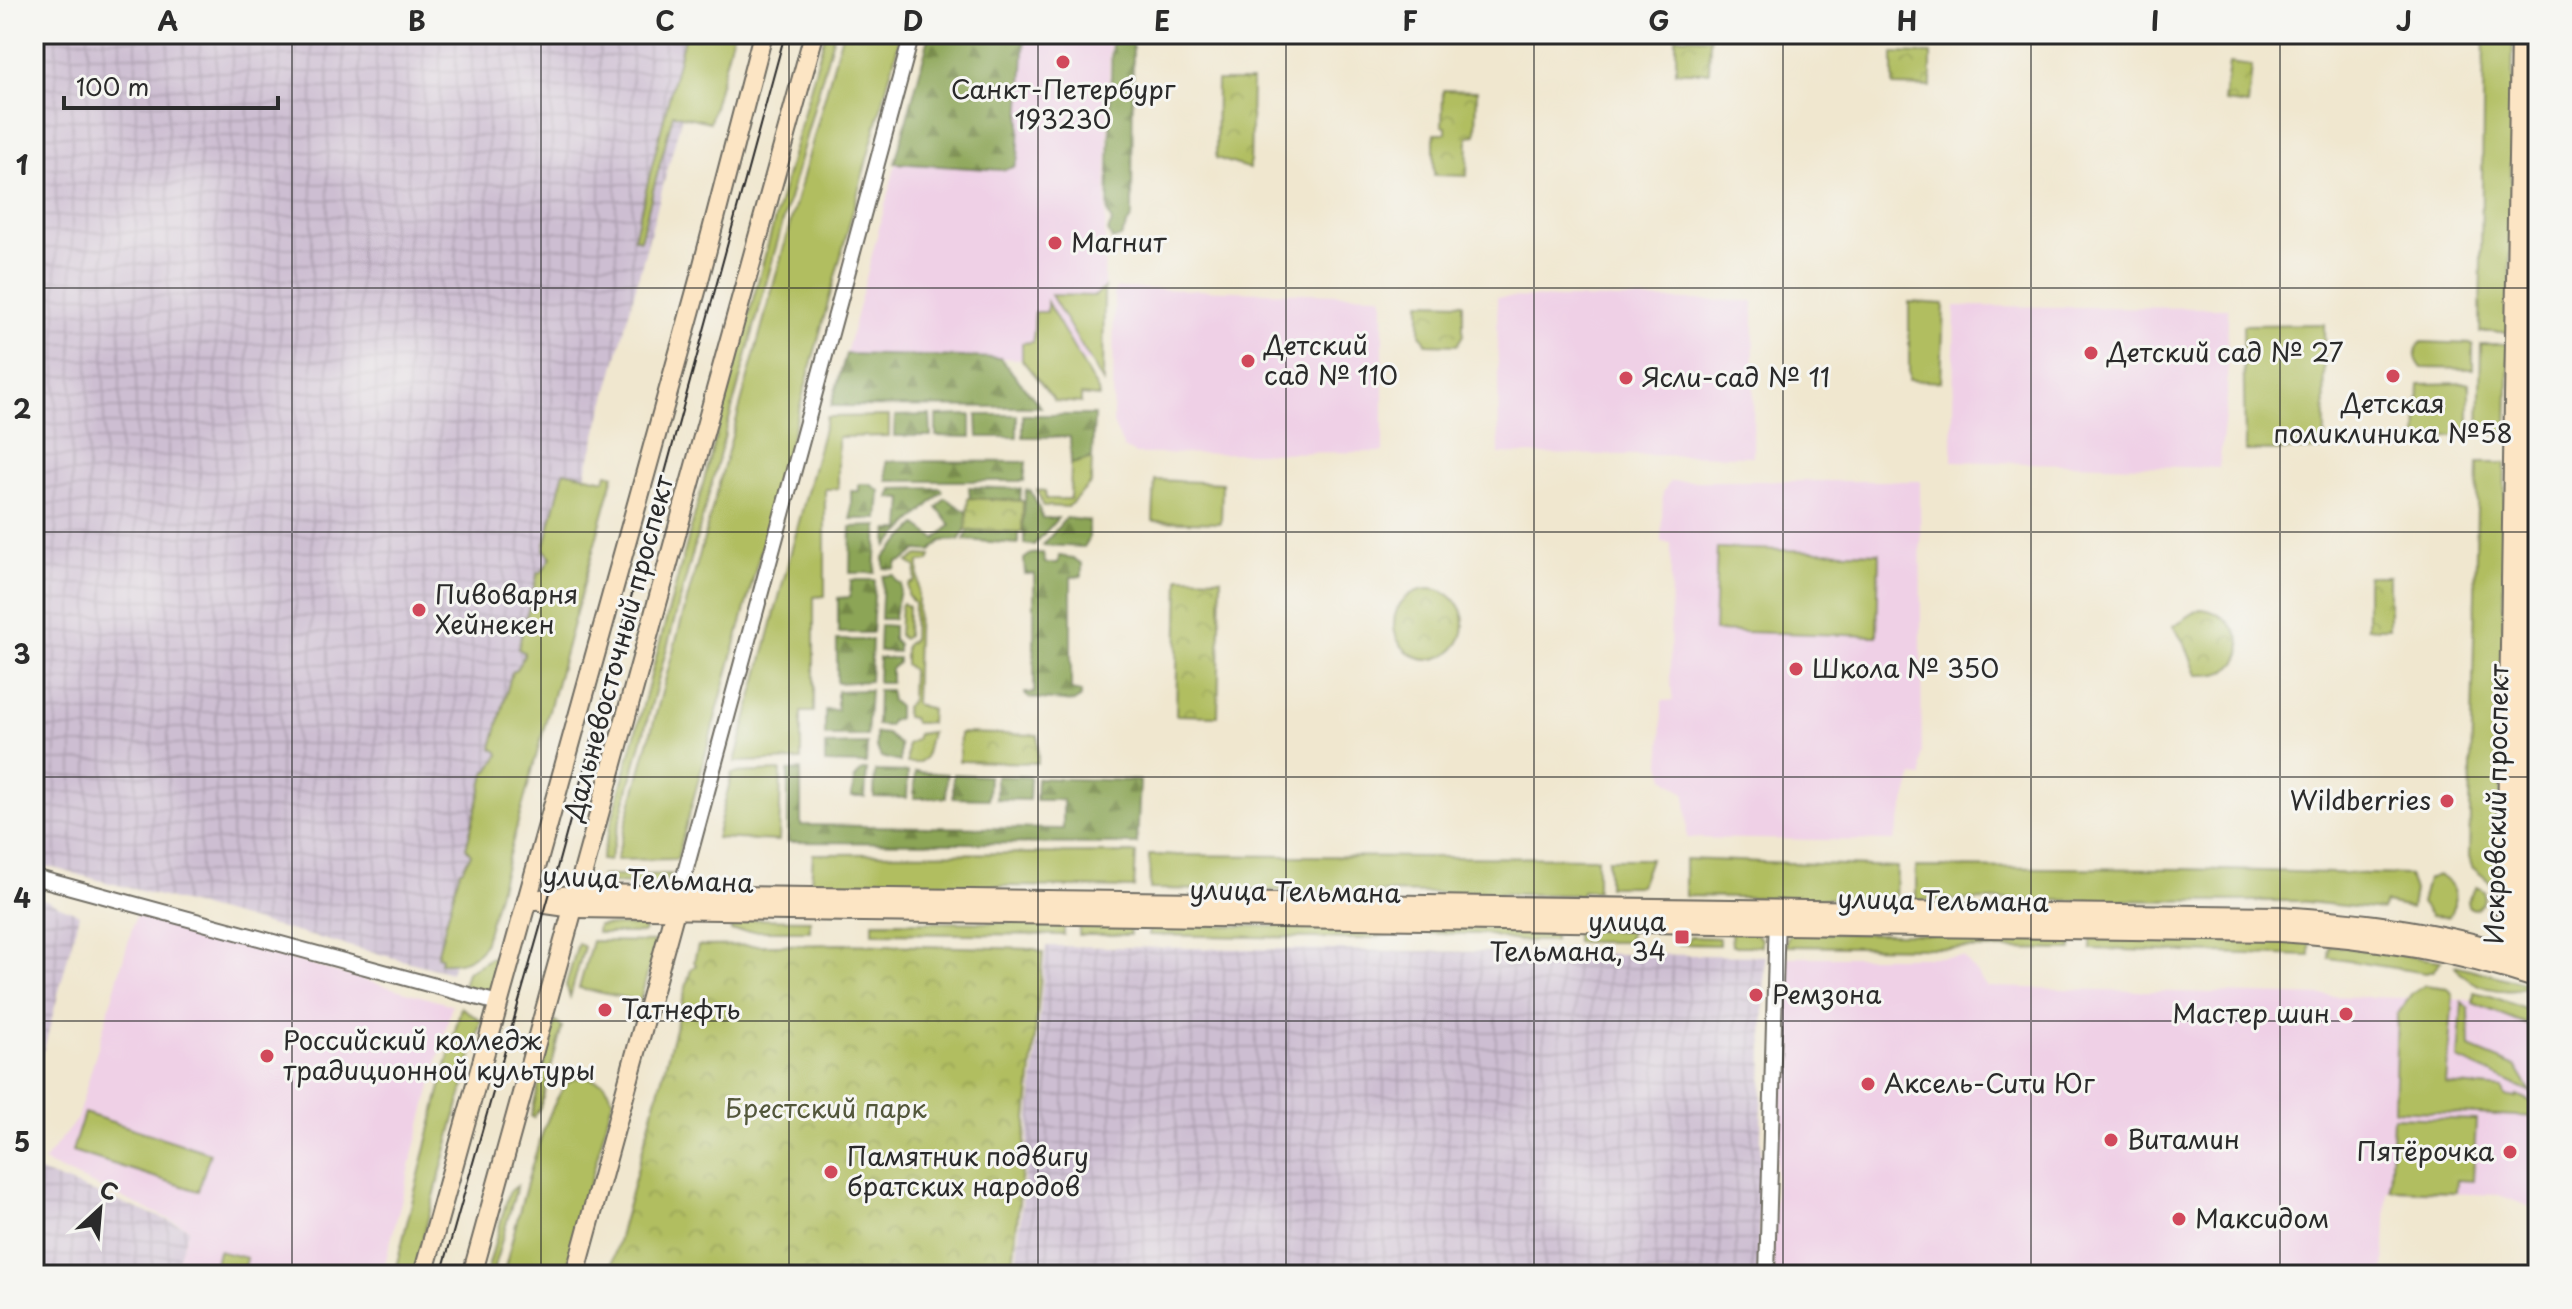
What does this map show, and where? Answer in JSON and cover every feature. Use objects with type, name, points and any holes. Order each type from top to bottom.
[{"type":"street","name":"Дальневосточный проспект","points":[[423,1275],[698,284],[763,34]]},
{"type":"street","name":"Дальневосточный проспект","points":[[472,1275],[814,34]]},
{"type":"street","points":[[575,1275],[912,34]]},
{"type":"street","name":"Искровский проспект","points":[[2518,960],[2520,34]]},
{"type":"street","name":"Искровский проспект","points":[[2518,960],[2535,34]]},
{"type":"street","points":[[34,877],[498,1003]]},
{"type":"street","name":"улица Тельмана","points":[[527,901],[1777,917],[2278,916],[2398,928],[2518,960],[2538,979]]},
{"type":"street","points":[[1767,1275],[1777,917]]},
{"type":"shaded area","points":[[34,34],[704,34],[451,973],[34,863]]},
{"type":"shaded area","points":[[930,34],[1110,34],[1102,363],[846,354]]},
{"type":"shaded area","name":"Детский сад № 110","points":[[1117,288],[1379,295],[1383,298],[1383,452],[1135,454],[1124,448],[1113,424],[1114,292]]},
{"type":"shaded area","name":"Ясли-сад № 11","points":[[1497,297],[1754,301],[1753,456],[1499,454]]},
{"type":"shaded area","name":"Детский сад № 27","points":[[1955,306],[2228,308],[2227,398],[2219,468],[1952,461]]},
{"type":"shaded area","name":"Школа № 350","points":[[1670,481],[1920,481],[1922,777],[1913,776],[1894,841],[1687,838],[1686,794],[1665,778],[1661,764],[1662,701],[1673,700],[1670,679],[1671,543],[1661,542],[1663,492]]},
{"type":"shaded area","points":[[34,895],[79,914],[34,1088]]},
{"type":"shaded area","name":"Российский колледж традиционной культуры","points":[[136,915],[452,1005],[382,1275],[172,1275],[189,1228],[43,1162],[77,1119]]},
{"type":"shaded area","points":[[1046,946],[1765,956],[1758,1275],[1015,1275]]},
{"type":"shaded area","points":[[1784,957],[1964,957],[1987,987],[2479,1000],[2538,1026],[2538,1210],[2499,1195],[2387,1191],[2384,1275],[1772,1275]]},
{"type":"shaded area","points":[[34,1170],[189,1228],[172,1275],[34,1275]]},
{"type":"green space","points":[[685,34],[733,34],[710,122],[673,114],[640,240],[634,238]]},
{"type":"green space","points":[[825,34],[834,34],[609,861],[601,860]]},
{"type":"green space","points":[[842,34],[901,34],[677,859],[616,860]]},
{"type":"green space","points":[[930,34],[1025,34],[1018,159],[1014,167],[1002,170],[895,163]]},
{"type":"green space","points":[[1112,34],[1133,34],[1132,216],[1121,237],[1112,240],[1108,231],[1112,223],[1108,212]]},
{"type":"green space","points":[[2484,34],[2513,34],[2509,332],[2480,332]]},
{"type":"green space","points":[[1676,37],[1710,38],[1709,72],[1676,72]]},
{"type":"green space","points":[[1893,53],[1931,54],[1931,87],[1893,86]]},
{"type":"green space","points":[[2229,63],[2252,66],[2248,105],[2224,102]]},
{"type":"green space","points":[[1217,81],[1252,81],[1250,169],[1216,158]]},
{"type":"green space","points":[[1443,90],[1477,91],[1476,135],[1468,136],[1467,176],[1434,175],[1434,133],[1446,133],[1446,127],[1442,126]]},
{"type":"green space","points":[[1104,288],[1103,382],[1051,295],[1095,296]]},
{"type":"green space","points":[[1047,302],[1099,397],[1081,395],[1081,403],[1055,401],[1022,360],[1022,343],[1033,342],[1035,312],[1047,312]]},
{"type":"green space","points":[[1420,302],[1463,303],[1463,335],[1457,345],[1427,344],[1420,334]]},
{"type":"green space","points":[[1909,302],[1944,304],[1941,382],[1909,380]]},
{"type":"green space","points":[[2324,324],[2325,450],[2245,451],[2243,325]]},
{"type":"green space","points":[[2422,342],[2473,344],[2473,369],[2422,368],[2416,354]]},
{"type":"green space","points":[[2481,344],[2509,344],[2507,434],[2479,434]]},
{"type":"green space","points":[[846,354],[1000,358],[1041,407],[831,406]]},
{"type":"green space","points":[[2469,383],[2469,436],[2438,436],[2417,444],[2419,384]]},
{"type":"green space","points":[[930,415],[931,436],[894,436],[895,416]]},
{"type":"green space","points":[[971,415],[971,437],[936,436],[936,416]]},
{"type":"green space","points":[[977,415],[1017,415],[1017,437],[978,437]]},
{"type":"green space","points":[[1023,415],[1094,415],[1092,458],[1071,464],[1070,437],[1023,437]]},
{"type":"green space","points":[[889,416],[889,436],[838,437],[838,489],[825,489],[825,596],[814,597],[814,712],[801,712],[801,760],[735,762],[827,417]]},
{"type":"green space","points":[[1092,458],[1091,483],[1068,507],[1043,506],[1037,490],[1045,491],[1046,499],[1070,499],[1071,464]]},
{"type":"green space","points":[[886,461],[1026,462],[1024,481],[887,481]]},
{"type":"green space","points":[[2478,463],[2505,463],[2500,863],[2496,863],[2495,882],[2490,882],[2472,867],[2469,857]]},
{"type":"green space","points":[[564,471],[605,480],[607,473],[614,475],[484,945],[465,960],[440,963],[441,957],[437,956],[460,870],[471,854],[466,848],[486,771],[499,755],[492,748],[512,671],[524,656],[524,652],[518,649],[538,572],[542,572],[551,557],[544,549]]},
{"type":"green space","points":[[1155,480],[1222,483],[1221,523],[1153,521]]},
{"type":"green space","points":[[859,484],[870,484],[880,491],[878,519],[851,519],[851,491],[859,491]]},
{"type":"green space","points":[[969,487],[1021,489],[1020,501],[970,498]]},
{"type":"green space","points":[[941,488],[943,491],[887,546],[888,530],[901,530],[903,499],[890,498],[892,489]]},
{"type":"green space","points":[[1026,490],[1031,491],[1043,518],[1058,518],[1034,545],[1024,544],[1022,529]]},
{"type":"green space","points":[[945,498],[967,512],[967,527],[959,540],[941,541],[931,551],[917,550],[897,562],[895,569],[884,568],[884,557],[917,525],[936,539],[951,525],[937,508]]},
{"type":"green space","points":[[968,498],[1023,501],[1022,532],[966,530]]},
{"type":"green space","points":[[1066,518],[1089,521],[1089,539],[1084,547],[1043,545]]},
{"type":"green space","points":[[878,526],[875,573],[850,573],[851,527]]},
{"type":"green space","points":[[969,530],[1018,532],[1018,544],[964,540]]},
{"type":"green space","points":[[1717,548],[1879,553],[1877,636],[1714,631]]},
{"type":"green space","points":[[1043,553],[1045,563],[1058,563],[1059,556],[1073,558],[1082,564],[1082,576],[1071,577],[1071,690],[1081,692],[1081,697],[1074,702],[1025,695],[1034,693],[1034,574],[1025,574],[1024,559],[1031,554]]},
{"type":"green space","points":[[918,555],[931,556],[929,561],[919,562],[915,704],[931,709],[930,723],[915,723],[912,718],[906,717],[905,707],[911,701],[912,670],[905,664],[905,646],[913,639],[914,603],[908,596],[908,585],[915,581],[916,567],[908,562]]},
{"type":"green space","points":[[894,575],[901,584],[894,619],[881,619],[883,576]]},
{"type":"green space","points":[[2367,576],[2389,576],[2389,628],[2367,628]]},
{"type":"green space","points":[[1179,577],[1221,578],[1218,716],[1176,715]]},
{"type":"green space","points":[[851,580],[875,580],[872,633],[838,633],[838,598],[850,597]]},
{"type":"green space","points":[[1429,589],[1448,595],[1458,605],[1464,624],[1458,643],[1448,653],[1429,659],[1410,653],[1400,643],[1394,624],[1400,605],[1410,595]]},
{"type":"green space","points":[[903,603],[908,607],[907,636],[903,639],[899,635]]},
{"type":"green space","points":[[2200,609],[2210,611],[2229,623],[2240,642],[2237,662],[2224,672],[2197,675],[2185,644],[2173,626]]},
{"type":"green space","points":[[880,625],[893,626],[893,639],[898,644],[898,652],[879,651]]},
{"type":"green space","points":[[837,640],[872,640],[870,681],[837,683]]},
{"type":"green space","points":[[879,658],[898,658],[898,663],[891,669],[891,682],[878,682]]},
{"type":"green space","points":[[870,690],[867,736],[825,736],[825,710],[837,710],[837,691]]},
{"type":"green space","points":[[878,690],[890,690],[892,701],[898,706],[898,718],[891,721],[889,726],[877,725]]},
{"type":"green space","points":[[931,732],[925,758],[918,763],[907,763],[907,744],[918,734]]},
{"type":"green space","points":[[876,733],[887,734],[900,745],[900,762],[881,757],[876,746]]},
{"type":"green space","points":[[960,733],[1038,735],[1038,763],[959,761]]},
{"type":"green space","points":[[867,744],[866,764],[825,763],[825,745]]},
{"type":"green space","points":[[801,770],[801,825],[1063,829],[1063,800],[1036,800],[1037,778],[1140,781],[1137,844],[788,842],[788,771]]},
{"type":"green space","points":[[862,770],[867,770],[865,797],[851,797],[855,778]]},
{"type":"green space","points":[[781,771],[779,841],[716,838],[732,773]]},
{"type":"green space","points":[[875,771],[908,772],[907,798],[874,797]]},
{"type":"green space","points":[[915,772],[947,774],[946,798],[914,798]]},
{"type":"green space","points":[[953,774],[989,776],[988,799],[953,798]]},
{"type":"green space","points":[[996,776],[1030,777],[1029,800],[996,799]]},
{"type":"green space","points":[[1136,853],[1134,888],[811,883],[813,854]]},
{"type":"green space","points":[[1149,855],[1597,858],[1597,891],[1582,891],[1581,895],[1150,889]]},
{"type":"green space","points":[[1608,859],[1650,859],[1640,886],[1608,886]]},
{"type":"green space","points":[[1685,859],[1897,867],[1896,900],[1685,896]]},
{"type":"green space","points":[[1916,867],[2409,875],[2414,891],[2411,908],[2385,903],[2382,910],[2298,901],[1916,900]]},
{"type":"green space","points":[[672,874],[662,885],[611,883],[602,876]]},
{"type":"green space","points":[[2438,875],[2444,878],[2454,893],[2454,905],[2448,917],[2431,916],[2421,903],[2427,879]]},
{"type":"green space","points":[[2476,887],[2484,891],[2484,897],[2480,905],[2472,909],[2467,901]]},
{"type":"green space","points":[[731,919],[810,920],[810,931],[731,931]]},
{"type":"green space","points":[[873,922],[1064,923],[1064,935],[873,933]]},
{"type":"green space","points":[[1079,924],[1130,924],[1130,935],[1079,935]]},
{"type":"green space","points":[[598,925],[641,926],[645,930],[643,933],[597,933]]},
{"type":"green space","points":[[1149,925],[1554,929],[1554,941],[1516,941],[1485,934],[1405,933],[1363,939],[1149,935]]},
{"type":"green space","points":[[1576,930],[1631,931],[1627,942],[1576,942]]},
{"type":"green space","points":[[1731,931],[1753,931],[1761,939],[1761,946],[1732,946]]},
{"type":"green space","points":[[1792,933],[2072,936],[2072,950],[1785,946]]},
{"type":"green space","points":[[1690,937],[1719,938],[1719,945],[1677,944],[1677,940],[1689,940]]},
{"type":"green space","points":[[2091,937],[2310,943],[2310,956],[2091,949]]},
{"type":"green space","points":[[592,941],[656,942],[640,1001],[579,988]]},
{"type":"green space","points":[[578,943],[584,947],[570,997],[566,985]]},
{"type":"green space","name":"Брестский парк","points":[[844,944],[1035,949],[1043,953],[1012,1275],[609,1275],[691,969],[696,965],[694,961],[698,946]]},
{"type":"green space","points":[[2330,945],[2441,961],[2433,971],[2426,973],[2329,958]]},
{"type":"green space","points":[[492,957],[500,958],[492,990],[463,986],[467,972]]},
{"type":"green space","points":[[2455,965],[2530,985],[2511,990],[2489,988],[2468,979]]},
{"type":"green space","points":[[2425,985],[2448,988],[2453,995],[2446,1084],[2503,1089],[2505,1096],[2516,1098],[2517,1095],[2538,1105],[2538,1117],[2394,1110],[2397,1015],[2412,994]]},
{"type":"green space","points":[[2474,992],[2534,1012],[2538,1016],[2538,1029],[2473,1003]]},
{"type":"green space","points":[[2462,1002],[2469,1009],[2470,1048],[2516,1067],[2531,1092],[2458,1059]]},
{"type":"green space","points":[[461,1007],[481,1021],[480,1025],[413,1275],[394,1275]]},
{"type":"green space","points":[[555,1021],[562,1027],[540,1108],[533,1118],[531,1116]]},
{"type":"green space","points":[[585,1077],[604,1083],[613,1099],[565,1275],[503,1275],[531,1169],[551,1111],[562,1090],[573,1079]]},
{"type":"green space","points":[[84,1113],[210,1153],[198,1191],[72,1151]]},
{"type":"green space","points":[[2393,1117],[2476,1120],[2473,1181],[2457,1180],[2456,1192],[2390,1190]]},
{"type":"green space","points":[[517,1186],[492,1275],[486,1275],[509,1192]]},
{"type":"green space","points":[[218,1251],[247,1258],[243,1275],[212,1275]]},
{"type":"tram line","points":[[441,1275],[557,868],[785,34]]},
{"type":"place","name":"Санкт-Петербург 193230","points":[[1063,62]]},
{"type":"place","name":"Магнит","points":[[1055,243]]},
{"type":"place","name":"Детский сад № 27","points":[[2091,353]]},
{"type":"place","name":"Детский сад № 110","points":[[1248,361]]},
{"type":"place","name":"Детская поликлиника №58","points":[[2393,376]]},
{"type":"place","name":"Ясли-сад № 11","points":[[1626,378]]},
{"type":"place","name":"Пивоварня Хейнекен","points":[[419,610]]},
{"type":"place","name":"Школа № 350","points":[[1796,669]]},
{"type":"place","name":"Wildberries","points":[[2447,801]]},
{"type":"place","name":"улица Тельмана, 34","points":[[1682,937]]},
{"type":"place","name":"Ремзона","points":[[1756,995]]},
{"type":"place","name":"Татнефть","points":[[605,1010]]},
{"type":"place","name":"Мастер шин","points":[[2346,1014]]},
{"type":"place","name":"Российский колледж традиционной культуры","points":[[267,1056]]},
{"type":"place","name":"Аксель-Сити Юг","points":[[1868,1084]]},
{"type":"place","name":"Витамин","points":[[2111,1140]]},
{"type":"place","name":"Пятёрочка","points":[[2510,1152]]},
{"type":"place","name":"Памятник подвигу братских народов","points":[[831,1172]]},
{"type":"place","name":"Максидом","points":[[2179,1219]]}]
